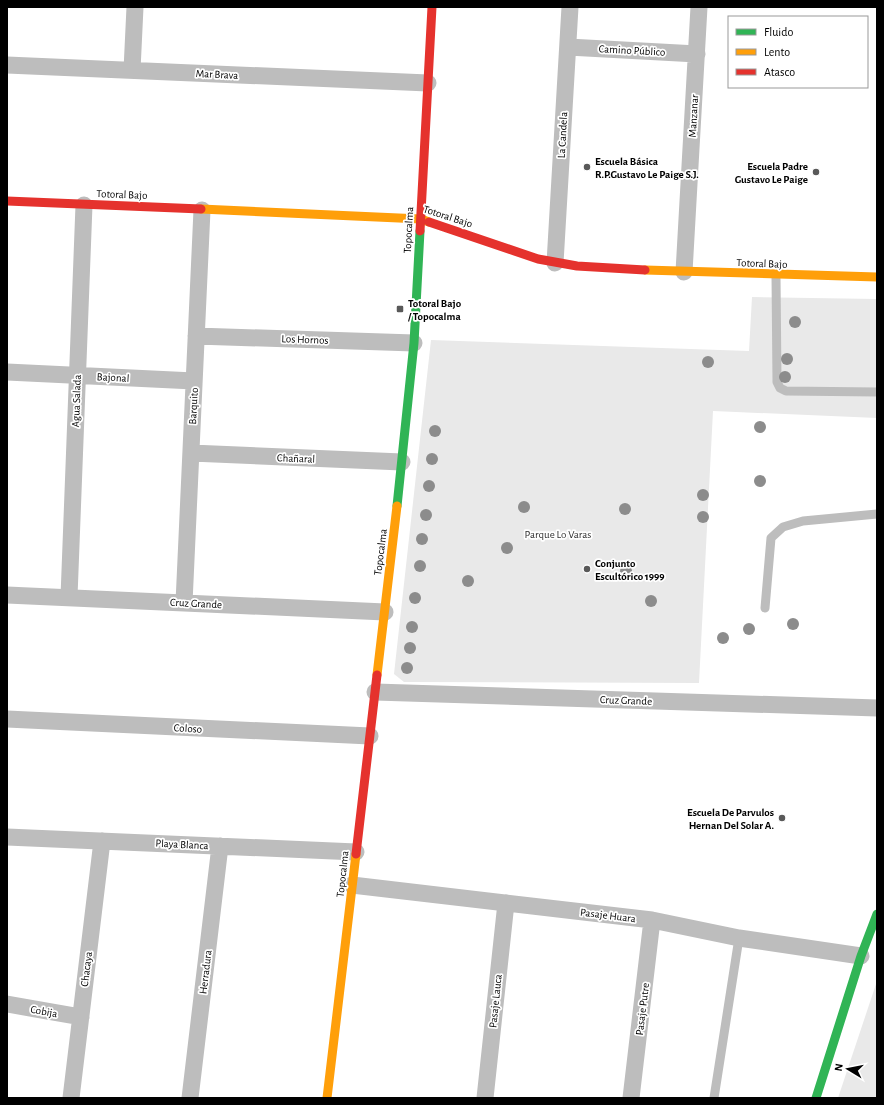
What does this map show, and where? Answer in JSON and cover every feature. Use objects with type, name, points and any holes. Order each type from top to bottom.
[{"type":"street","points":[[132,70],[135,7]]},
{"type":"street","name":"Topocalma","points":[[328,1098],[385,612],[414,343],[432,7]]},
{"type":"street","name":"La Candela","points":[[555,263],[570,7]]},
{"type":"street","name":"Manzanar","points":[[684,272],[700,7]]},
{"type":"street","name":"Camino Público","points":[[568,47],[697,54]]},
{"type":"street","name":"Mar Brava","points":[[7,65],[428,83]]},
{"type":"street","name":"Totoral Bajo","points":[[7,201],[420,219],[521,254],[555,263],[607,269],[776,276],[877,277]]},
{"type":"street","name":"Agua Salada","points":[[69,597],[84,205]]},
{"type":"street","name":"Barquito","points":[[184,603],[202,210]]},
{"type":"street","name":"Los Hornos","points":[[196,336],[414,343]]},
{"type":"street","name":"Bajonal","points":[[7,372],[194,381]]},
{"type":"street","name":"Chañaral","points":[[191,453],[402,462]]},
{"type":"street","name":"Cruz Grande","points":[[7,595],[385,612]]},
{"type":"street","name":"Cruz Grande","points":[[375,692],[877,708]]},
{"type":"street","name":"Coloso","points":[[7,719],[370,736]]},
{"type":"street","name":"Playa Blanca","points":[[7,837],[356,852]]},
{"type":"street","name":"Chacaya","points":[[71,1098],[102,840]]},
{"type":"street","name":"Herradura","points":[[190,1098],[220,846]]},
{"type":"street","name":"Pasaje Huara","points":[[352,885],[652,920],[739,938],[862,956]]},
{"type":"street","name":"Pasaje Lauca","points":[[484,1098],[506,903]]},
{"type":"street","points":[[816,1098],[877,914]]},
{"type":"street","name":"Pasaje Putre","points":[[631,1098],[652,920]]},
{"type":"street","name":"Cobija","points":[[7,1004],[81,1017]]},
{"type":"lane","points":[[776,276],[777,382],[780,388],[786,391],[877,392]]},
{"type":"lane","points":[[765,608],[771,538],[783,527],[803,521],[877,514]]},
{"type":"lane","points":[[714,1098],[739,938]]},
{"type":"green space","name":"Parque Lo Varas","points":[[752,297],[877,299],[877,418],[713,411],[699,683],[404,682],[394,674],[431,340],[749,351]]},
{"type":"green space","points":[[877,979],[877,1098],[838,1098],[876,984]]},
{"type":"traffic: fast","points":[[397,506],[414,343],[420,231]]},
{"type":"traffic: fast","points":[[816,1098],[861,956],[877,914]]},
{"type":"traffic: slow","points":[[201,209],[421,219],[429,222]]},
{"type":"traffic: slow","points":[[645,270],[877,277]]},
{"type":"traffic: slow","points":[[377,675],[397,506]]},
{"type":"traffic: slow","points":[[327,1098],[356,854]]},
{"type":"traffic: jam","points":[[420,231],[432,7]]},
{"type":"traffic: jam","points":[[7,201],[201,209]]},
{"type":"traffic: jam","points":[[429,222],[538,259],[577,266],[645,270]]},
{"type":"traffic: jam","points":[[356,854],[377,675]]},
{"type":"place","name":"Escuela Básica R.P.Gustavo Le Paige S.J.","points":[[587,167]]},
{"type":"place","name":"Escuela Padre Gustavo Le Paige","points":[[816,172]]},
{"type":"place","name":"Totoral Bajo / Topocalma","points":[[400,309]]},
{"type":"place","name":"Conjunto Escultórico 1999","points":[[587,569]]},
{"type":"place","name":"Escuela De Parvulos Hernan Del Solar A.","points":[[782,818]]}]
